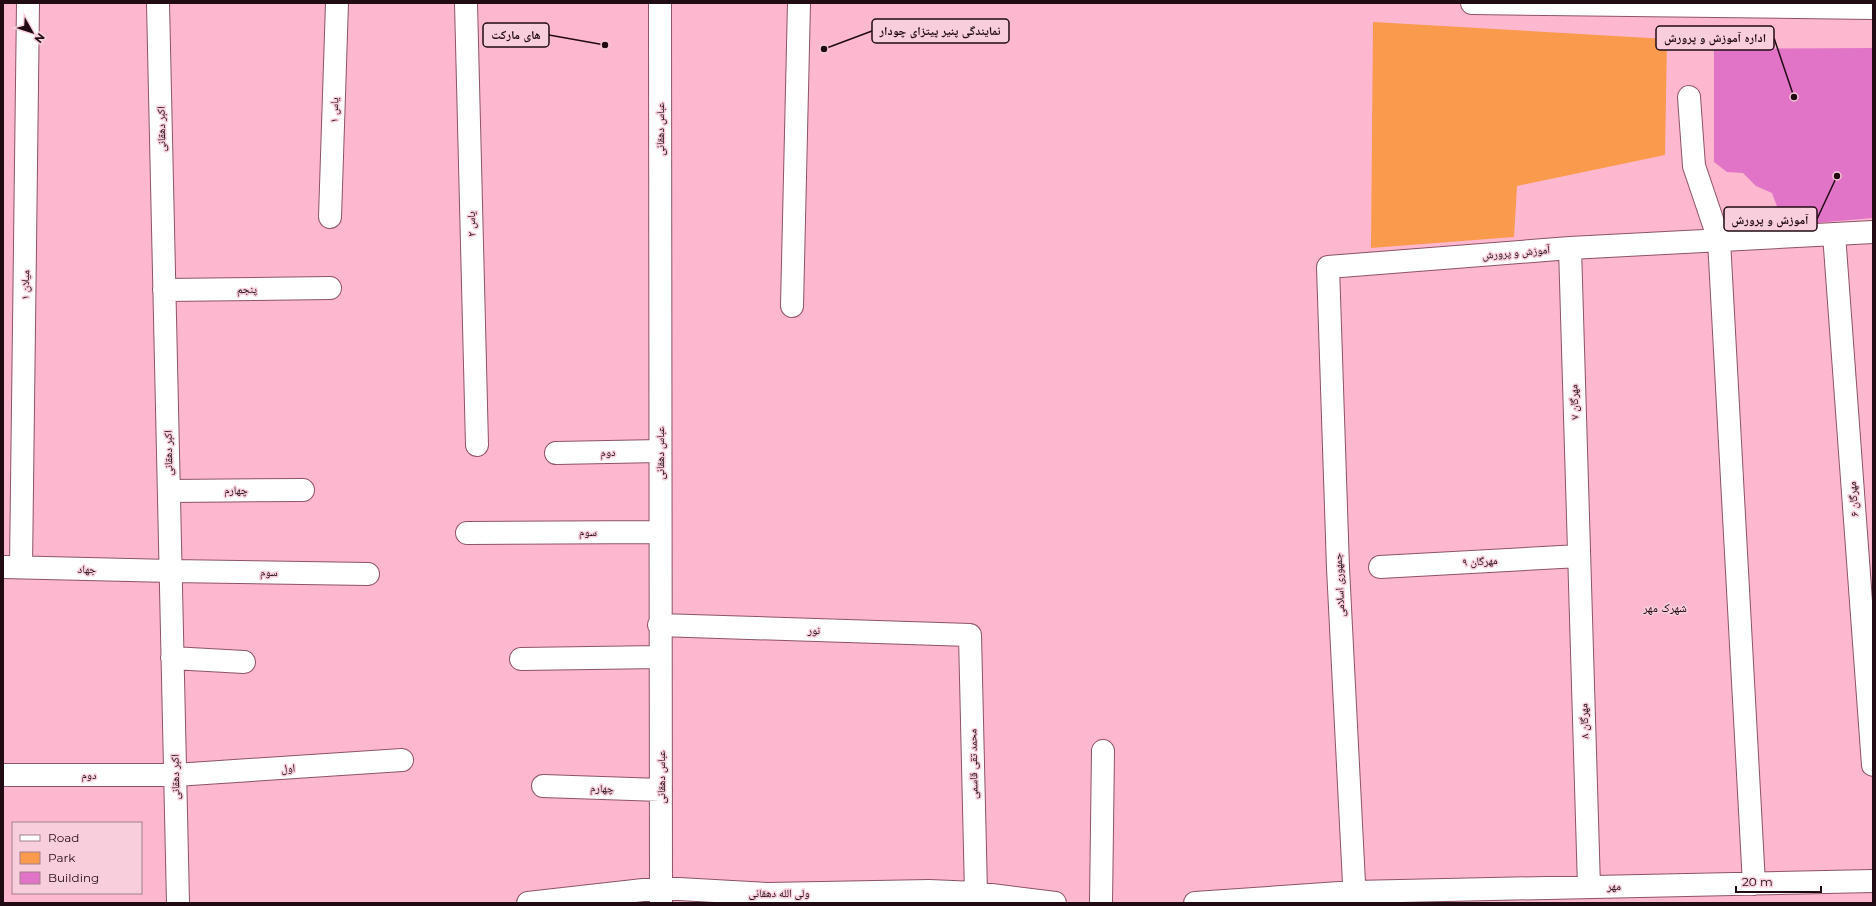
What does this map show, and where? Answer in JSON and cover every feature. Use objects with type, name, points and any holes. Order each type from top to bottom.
[{"type":"street","name":"میلان ۱","points":[[12,567],[28,3]]},
{"type":"street","name":"اکبر دهقانی","points":[[158,3],[178,903]]},
{"type":"street","name":"یاس ۱","points":[[330,217],[337,3]]},
{"type":"street","name":"یاس ۲","points":[[466,3],[477,445]]},
{"type":"street","name":"عباس دهقانی","points":[[660,3],[661,895]]},
{"type":"street","points":[[792,306],[799,3]]},
{"type":"street","points":[[1472,3],[1873,8]]},
{"type":"street","points":[[1689,97],[1694,166],[1719,240],[1754,884]]},
{"type":"street","name":"آموزش و پرورش","points":[[1328,267],[1570,248],[1873,232]]},
{"type":"street","name":"مهرگان ۶","points":[[1834,234],[1868,645],[1873,765]]},
{"type":"street","name":"مهرگان ۷","points":[[1570,248],[1579,556]]},
{"type":"street","name":"جمهوری اسلامی","points":[[1328,267],[1338,568],[1354,897]]},
{"type":"street","name":"پنجم","points":[[164,290],[330,288]]},
{"type":"street","name":"دوم","points":[[556,453],[660,451]]},
{"type":"street","name":"چهارم","points":[[169,491],[303,490]]},
{"type":"street","name":"سوم","points":[[467,533],[660,532]]},
{"type":"street","name":"مهرگان ۹","points":[[1380,567],[1579,556]]},
{"type":"street","name":"مهرگان ۸","points":[[1579,556],[1589,887]]},
{"type":"street","name":"جهاد","points":[[12,567],[171,571]]},
{"type":"street","name":"سوم","points":[[171,571],[368,574]]},
{"type":"street","name":"نور","points":[[660,625],[970,635]]},
{"type":"street","name":"محمد تقی قاسمی","points":[[970,635],[976,893]]},
{"type":"street","points":[[522,659],[660,657]]},
{"type":"street","points":[[172,658],[244,662]]},
{"type":"street","points":[[1101,903],[1103,751]]},
{"type":"street","name":"اول","points":[[175,775],[402,760]]},
{"type":"street","name":"دوم","points":[[3,775],[175,775]]},
{"type":"street","name":"چهارم","points":[[543,786],[661,790]]},
{"type":"street","name":"مهر","points":[[1354,897],[1589,887],[1873,881]]},
{"type":"street","name":"ولی الله دهقانی","points":[[528,903],[661,895],[768,898],[929,897],[976,893],[1055,903]]},
{"type":"street","points":[[1195,903],[1354,897]]},
{"type":"green space","points":[[1373,22],[1667,39],[1665,155],[1517,186],[1514,237],[1371,248]]},
{"type":"building","points":[[1873,48],[1873,218],[1781,226],[1778,209],[1772,193],[1756,186],[1743,173],[1727,172],[1714,162],[1714,49]]},
{"type":"place","name":"های مارکت","points":[[605,45]]},
{"type":"place","name":"نمایندگی پنیر پیتزای چودار","points":[[824,49]]},
{"type":"place","name":"اداره آموزش و پرورش","points":[[1794,97]]},
{"type":"place","name":"آموزش و پرورش","points":[[1837,176]]},
{"type":"district","name":"شهرک مهر","points":[[1665,607]]}]
